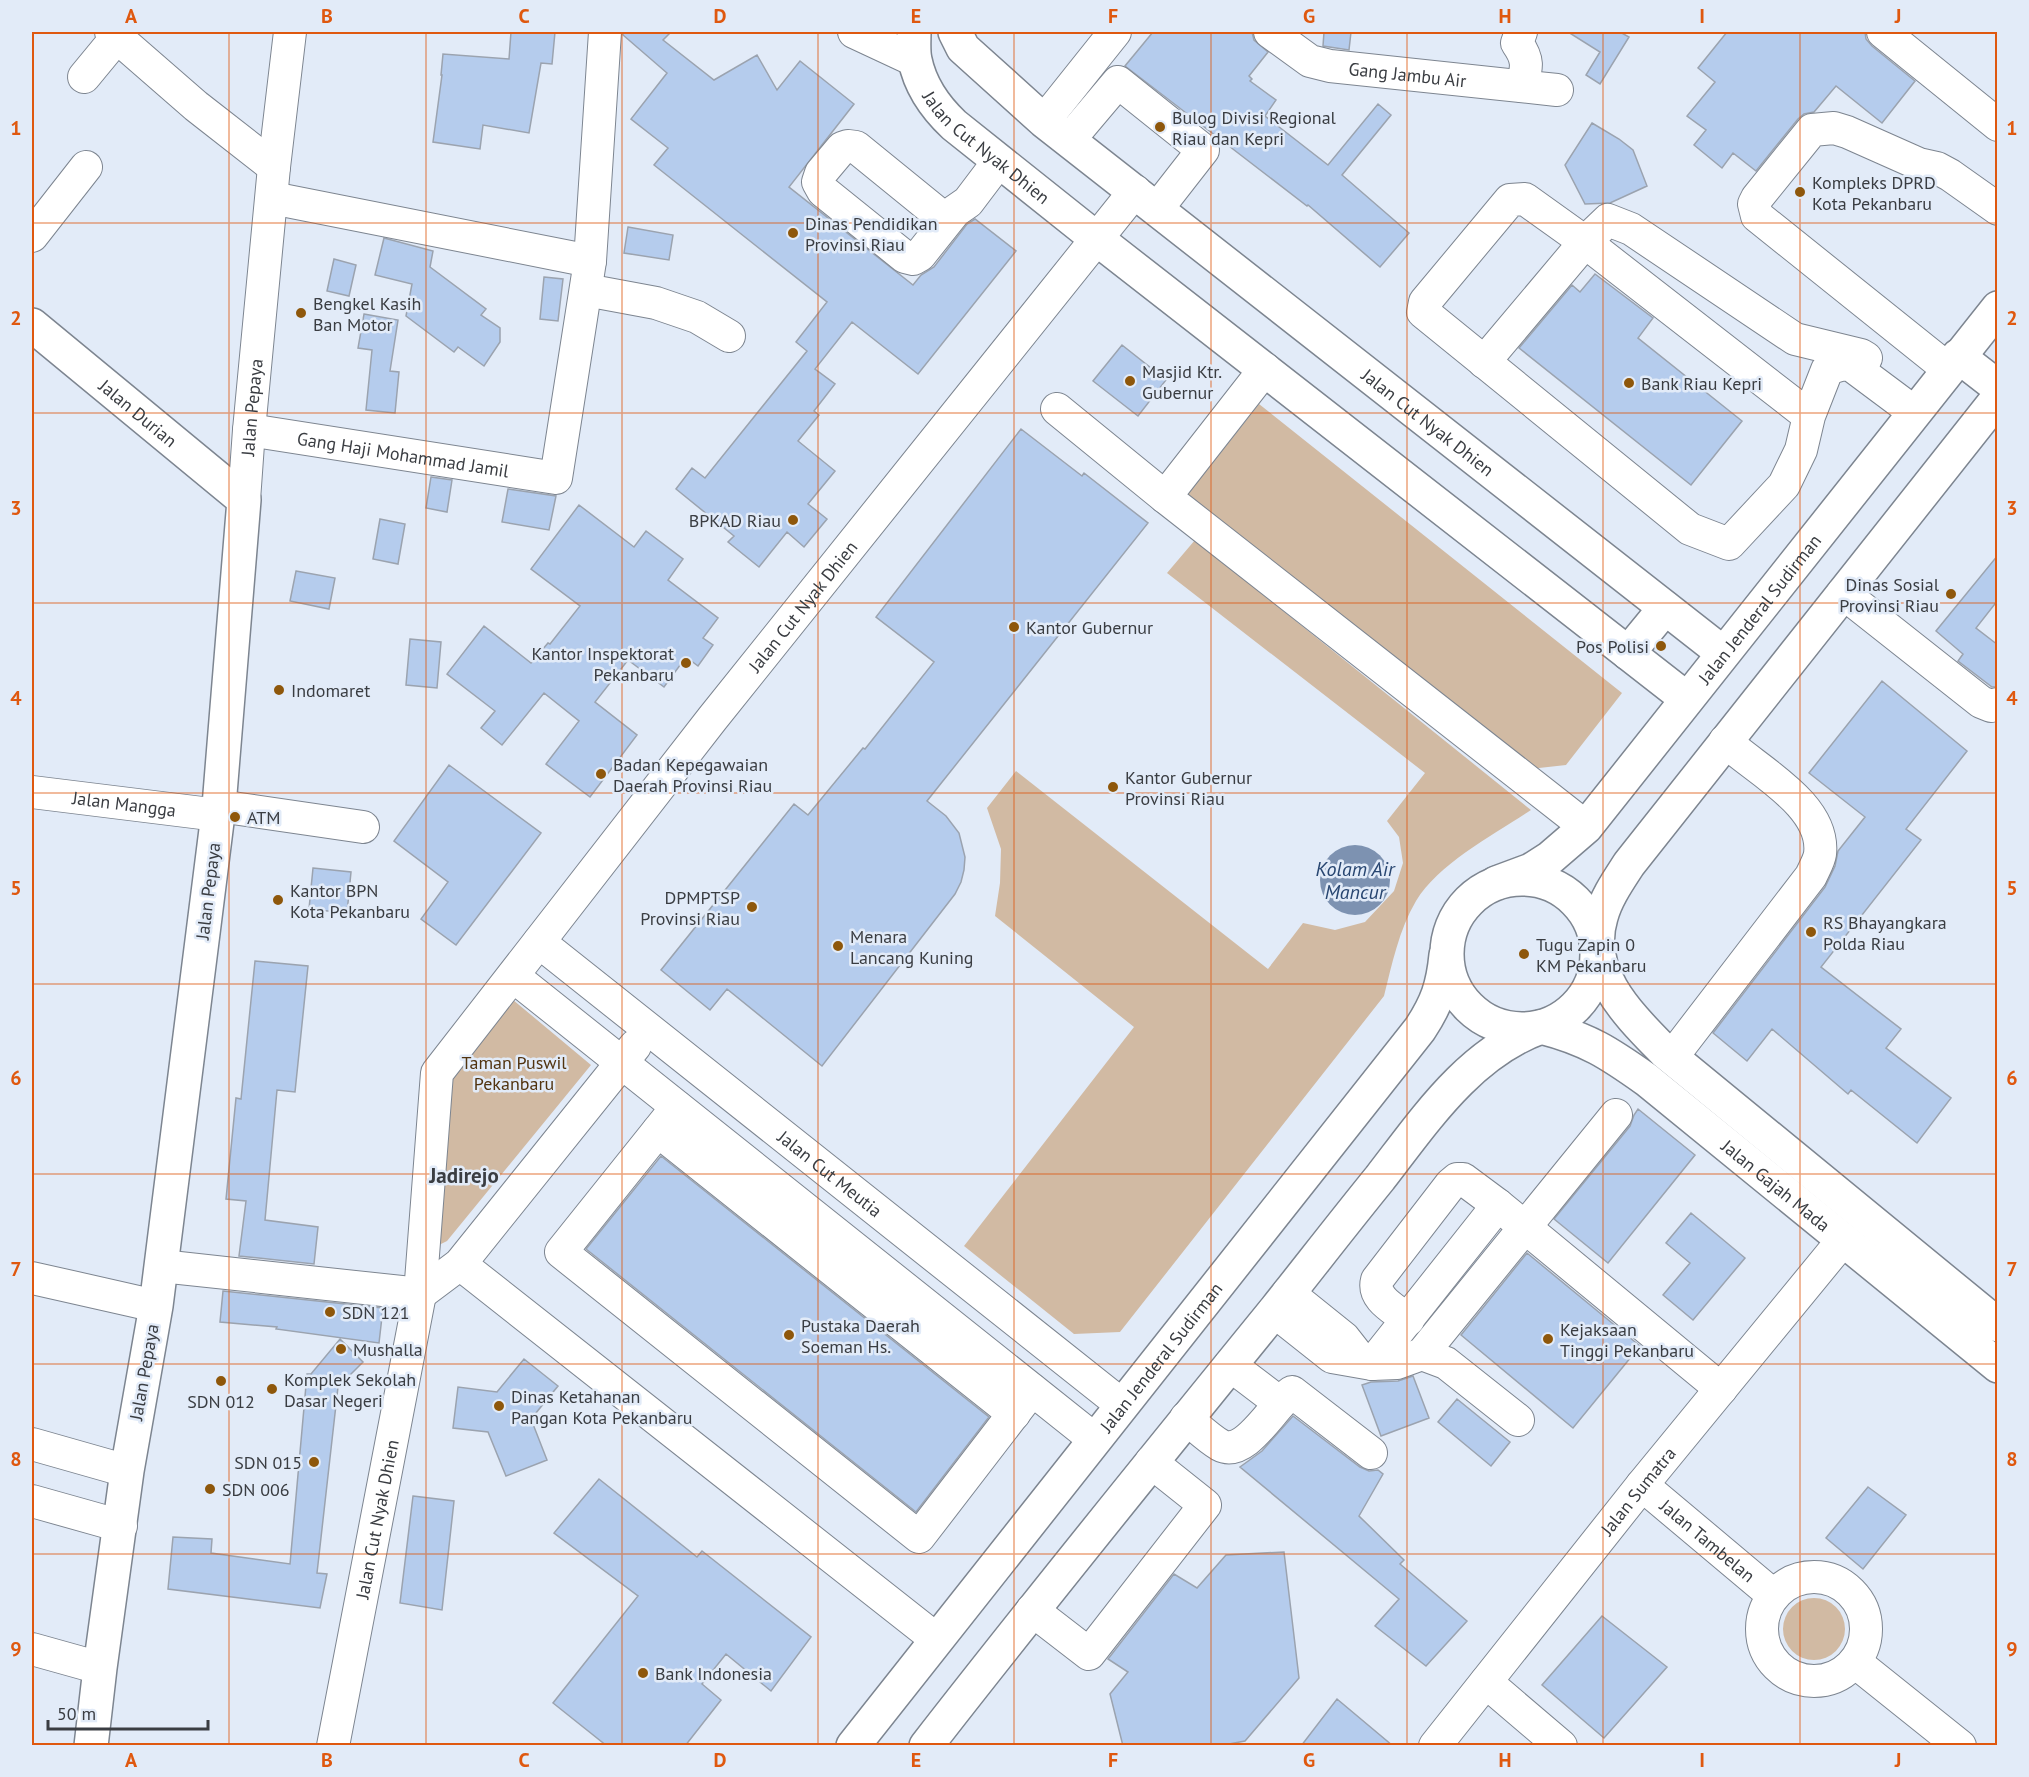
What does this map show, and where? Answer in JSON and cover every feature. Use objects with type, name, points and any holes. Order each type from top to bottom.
[{"type":"main road","name":"Jalan Cut Nyak Dhien","points":[[955,32],[963,48],[1056,131],[1723,653]]},
{"type":"main road","name":"Jalan Cut Nyak Dhien","points":[[914,46],[924,85],[939,111],[1097,239],[1687,699]]},
{"type":"main road","name":"Jalan Jenderal Sudirman","points":[[1496,883],[1531,870],[1550,858],[1586,827],[1998,308]]},
{"type":"main road","name":"Jalan Durian","points":[[32,325],[244,500]]},
{"type":"main road","points":[[1953,362],[1998,387]]},
{"type":"main road","points":[[926,1746],[1032,1610],[1430,1114],[1466,1074],[1486,1056],[1508,1042],[1554,1023],[1572,1010],[1583,998],[1596,968],[1600,918],[1614,888],[1629,864],[1998,398]]},
{"type":"main road","name":"Jalan Pepaya","points":[[91,1746],[99,1668],[127,1471],[156,1306],[219,811],[244,500]]},
{"type":"main road","points":[[1628,653],[1665,608]]},
{"type":"main road","points":[[1541,1027],[1523,1029],[1498,1026],[1476,1014],[1459,996],[1449,974],[1446,955],[1451,928],[1465,904],[1479,891],[1496,883],[1514,879],[1534,880],[1553,886],[1570,896],[1584,912],[1593,930],[1597,948]]},
{"type":"main road","name":"Jalan Gajah Mada","points":[[1597,948],[1602,971],[1633,1018],[1672,1057],[1944,1302],[1998,1366]]},
{"type":"main road","name":"Jalan Jenderal Sudirman","points":[[853,1746],[1420,1029],[1439,997],[1444,979],[1446,955]]},
{"type":"main road","name":"Jalan Gajah Mada","points":[[1541,1027],[1571,1035],[1610,1054],[1647,1080],[1843,1240],[1944,1302],[1998,1325]]},
{"type":"street","name":"Jalan Pepaya","points":[[244,500],[274,166],[290,32]]},
{"type":"street","points":[[588,275],[605,32]]},
{"type":"street","points":[[854,32],[914,46]]},
{"type":"street","points":[[1056,131],[1115,32]]},
{"type":"street","name":"Gang Jambu Air","points":[[1270,32],[1310,61],[1330,66],[1557,90]]},
{"type":"street","points":[[1521,32],[1517,43],[1527,65],[1522,86]]},
{"type":"street","points":[[1883,32],[1998,125]]},
{"type":"street","points":[[84,76],[114,34],[196,106],[274,166]]},
{"type":"street","points":[[1056,131],[1118,82],[1203,150],[1146,200]]},
{"type":"street","points":[[1953,362],[1756,216],[1754,204],[1756,198],[1812,130],[1834,128],[1919,164],[1937,168],[1998,209]]},
{"type":"street","points":[[947,221],[955,211],[968,202],[999,161]]},
{"type":"street","points":[[1919,164],[1998,228]]},
{"type":"street","points":[[32,236],[86,167]]},
{"type":"street","points":[[272,198],[588,275],[697,317],[729,336]]},
{"type":"street","points":[[1809,416],[1585,242],[1525,199],[1510,200],[1425,302],[1424,312],[1690,530],[1729,544],[1784,485],[1800,450],[1809,416],[1827,370],[1845,364],[1851,365],[1919,406]]},
{"type":"street","name":"Jalan Cut Nyak Dhien","points":[[333,1746],[420,1294],[437,1073],[712,719],[1097,239],[1146,200]]},
{"type":"street","points":[[1484,362],[1585,242],[1608,220],[1630,229],[1795,339],[1861,355],[1887,371],[1919,406]]},
{"type":"street","name":"Gang Haji Mohammad Jamil","points":[[249,430],[556,478],[588,275]]},
{"type":"street","points":[[1165,497],[1264,369]]},
{"type":"street","points":[[1057,409],[1165,497],[1586,827]]},
{"type":"street","points":[[1843,593],[1981,702],[1991,706],[1998,704]]},
{"type":"street","points":[[1672,1057],[1811,876],[1820,855],[1819,836],[1812,818],[1797,800],[1725,741]]},
{"type":"street","name":"Jalan Mangga","points":[[32,792],[363,827]]},
{"type":"street","name":"Jalan Cut Meutia","points":[[539,942],[1122,1405]]},
{"type":"street","points":[[513,976],[677,1107],[1023,1402]]},
{"type":"street","points":[[161,1266],[420,1294],[460,1264],[648,1029]]},
{"type":"street","points":[[677,1107],[561,1252],[919,1537],[1023,1402]]},
{"type":"street","points":[[1281,1302],[1344,1338],[1367,1363],[1397,1363],[1422,1354],[1616,1115]]},
{"type":"street","points":[[658,1131],[1023,1402],[1094,1440]]},
{"type":"street","points":[[1408,1320],[1379,1297],[1375,1286],[1377,1280],[1451,1184],[1457,1179],[1463,1179],[1498,1205],[1721,1389]]},
{"type":"street","points":[[1367,1363],[1408,1320],[1498,1205]]},
{"type":"street","name":"Jalan Sumatra","points":[[1435,1746],[1642,1485],[1843,1240]]},
{"type":"street","points":[[460,1264],[936,1639]]},
{"type":"street","points":[[32,1278],[156,1306]]},
{"type":"street","points":[[1422,1354],[1446,1363],[1518,1420]]},
{"type":"street","points":[[1230,1365],[1280,1403]]},
{"type":"street","points":[[1186,1418],[1222,1446],[1236,1448],[1245,1443],[1292,1392],[1371,1453]]},
{"type":"street","points":[[32,1444],[127,1471]]},
{"type":"street","points":[[1032,1610],[1089,1654],[1205,1505],[1151,1462]]},
{"type":"street","name":"Jalan Tambelan","points":[[1642,1485],[1773,1595]]},
{"type":"street","points":[[32,1501],[121,1526]]},
{"type":"street","points":[[1803,1577],[1822,1577],[1839,1583],[1853,1594],[1863,1610],[1867,1628],[1864,1646],[1855,1662],[1843,1673],[1828,1680],[1812,1682],[1795,1678],[1781,1670],[1769,1658],[1763,1643],[1761,1626],[1764,1610],[1773,1595],[1786,1584],[1803,1577]]},
{"type":"street","points":[[32,1649],[99,1668]]},
{"type":"street","points":[[1855,1662],[1960,1746]]},
{"type":"street","points":[[1486,1682],[1562,1746]]},
{"type":"green space","points":[[1259,404],[1622,693],[1566,765],[1530,769],[1184,499]]},
{"type":"green space","points":[[1195,540],[1531,810],[1469,850],[1426,887],[1405,924],[1384,996],[1120,1332],[1074,1334],[964,1246],[1134,1027],[995,916],[1000,883],[1001,849],[987,808],[1016,771],[1268,969],[1303,923],[1335,930],[1365,922],[1394,891],[1403,863],[1399,837],[1387,821],[1425,773],[1167,573]]},
{"type":"green space","name":"Taman Puswil Pekanbaru","points":[[506,994],[591,1065],[447,1241],[425,1252],[442,1076]]},
{"type":"green space","points":[[1814,1598],[1826,1600],[1836,1607],[1843,1617],[1845,1629],[1843,1641],[1836,1651],[1826,1658],[1814,1660],[1802,1658],[1792,1651],[1785,1641],[1783,1629],[1785,1617],[1792,1607],[1802,1600]]},
{"type":"water","name":"Kolam Air Mancur","points":[[1348,845],[1362,845],[1375,851],[1384,860],[1390,873],[1388,893],[1380,905],[1362,915],[1348,915],[1335,909],[1326,900],[1320,887],[1320,873],[1326,860],[1335,851]]},
{"type":"building","points":[[511,32],[555,32],[552,64],[541,63],[529,133],[483,125],[480,149],[433,142],[443,54],[509,59]]},
{"type":"building","points":[[623,32],[671,32],[663,40],[714,80],[757,55],[777,90],[800,61],[854,104],[789,187],[913,285],[921,275],[934,267],[967,224],[975,219],[1016,251],[918,374],[852,322],[815,369],[835,384],[814,411],[819,415],[798,441],[835,471],[808,504],[827,519],[804,547],[787,532],[759,567],[728,542],[734,536],[676,489],[692,468],[705,478],[807,351],[796,342],[827,302],[654,165],[668,148],[631,119],[667,73],[623,35]]},
{"type":"building","points":[[1153,32],[1252,32],[1254,40],[1268,52],[1249,76],[1252,79],[1250,81],[1276,100],[1265,116],[1328,165],[1378,104],[1391,115],[1342,175],[1409,233],[1380,267],[1308,205],[1125,66]]},
{"type":"building","points":[[1324,32],[1351,32],[1349,50],[1323,46]]},
{"type":"building","points":[[1568,32],[1620,32],[1629,37],[1600,84],[1586,75],[1600,52]]},
{"type":"building","points":[[1727,32],[1865,32],[1866,39],[1872,46],[1915,81],[1882,123],[1836,86],[1814,112],[1804,114],[1798,119],[1756,171],[1733,153],[1722,168],[1694,145],[1706,130],[1687,116],[1715,82],[1698,68]]},
{"type":"building","points":[[1592,123],[1633,150],[1647,186],[1610,203],[1585,204],[1565,165]]},
{"type":"building","points":[[628,227],[673,235],[669,260],[624,253]]},
{"type":"building","points":[[384,238],[433,251],[430,267],[486,309],[481,315],[500,328],[500,342],[484,366],[458,347],[454,352],[406,316],[412,284],[375,275]]},
{"type":"building","points":[[334,259],[356,265],[349,296],[327,291]]},
{"type":"building","name":"Bank Riau Kepri","points":[[1595,274],[1653,318],[1638,338],[1742,421],[1691,485],[1519,348],[1572,285],[1580,292]]},
{"type":"building","points":[[544,277],[563,279],[558,321],[540,319]]},
{"type":"building","points":[[364,314],[398,320],[390,371],[399,372],[395,413],[366,410],[372,350],[358,348]]},
{"type":"building","name":"Masjid Ktr. Gubernur","points":[[1122,345],[1166,380],[1138,416],[1093,381]]},
{"type":"building","points":[[1021,429],[1082,476],[1084,473],[1148,523],[927,801],[946,816],[959,833],[965,857],[961,882],[955,894],[822,1066],[727,989],[710,1010],[661,970],[794,804],[808,815],[863,748],[865,749],[934,662],[876,617]]},
{"type":"building","points":[[431,477],[452,480],[447,512],[426,508]]},
{"type":"building","points":[[508,489],[556,496],[549,530],[502,522]]},
{"type":"building","points":[[579,505],[634,547],[646,531],[683,559],[668,580],[718,618],[703,638],[713,645],[698,666],[686,657],[664,687],[628,660],[595,702],[637,735],[590,797],[546,764],[579,721],[544,693],[502,745],[481,728],[495,711],[447,674],[484,626],[531,663],[548,643],[550,644],[580,606],[531,569]]},
{"type":"building","points":[[380,519],[405,524],[398,564],[373,559]]},
{"type":"building","points":[[1998,555],[1998,600],[1976,628],[1998,645],[1998,687],[1992,687],[1958,661],[1963,654],[1936,631]]},
{"type":"building","points":[[296,571],[335,578],[329,609],[290,601]]},
{"type":"building","points":[[410,639],[441,642],[437,688],[406,685]]},
{"type":"building","name":"RS Bhayangkara Polda Riau","points":[[1882,681],[1967,751],[1906,829],[1921,840],[1821,967],[1901,1029],[1886,1048],[1951,1098],[1917,1143],[1851,1090],[1848,1094],[1772,1029],[1747,1061],[1713,1033],[1825,887],[1835,866],[1838,851],[1865,817],[1809,773]]},
{"type":"building","points":[[449,765],[541,833],[456,945],[421,919],[448,882],[394,841]]},
{"type":"building","points":[[313,868],[351,872],[347,913],[309,909]]},
{"type":"building","points":[[255,961],[308,966],[295,1092],[277,1090],[265,1220],[318,1227],[314,1264],[239,1256],[246,1201],[226,1199],[236,1098],[241,1099]]},
{"type":"building","points":[[1638,1109],[1695,1155],[1608,1263],[1554,1219],[1630,1126]]},
{"type":"building","name":"Pustaka Daerah Soeman Hs.","points":[[661,1156],[989,1417],[916,1512],[586,1249]]},
{"type":"building","points":[[1691,1213],[1745,1258],[1693,1320],[1663,1295],[1690,1263],[1666,1243]]},
{"type":"building","name":"Kejaksaan Tinggi Pekanbaru","points":[[1527,1253],[1640,1346],[1573,1428],[1461,1335]]},
{"type":"building","name":"SDN 121","points":[[223,1291],[383,1308],[379,1343],[276,1329],[277,1327],[220,1322]]},
{"type":"building","points":[[340,1339],[363,1362],[338,1387],[317,1573],[327,1574],[320,1608],[168,1589],[173,1537],[212,1539],[211,1553],[290,1564],[307,1374],[311,1374]]},
{"type":"building","name":"Dinas Ketahanan Pangan Kota Pekanbaru","points":[[524,1359],[558,1386],[531,1419],[547,1460],[506,1476],[488,1432],[453,1428],[458,1387],[497,1392]]},
{"type":"building","points":[[1413,1376],[1429,1418],[1381,1436],[1362,1385],[1371,1382],[1398,1381]]},
{"type":"building","points":[[1457,1399],[1510,1442],[1491,1466],[1438,1422]]},
{"type":"building","points":[[1293,1416],[1360,1467],[1369,1471],[1378,1470],[1383,1474],[1359,1516],[1404,1560],[1400,1564],[1467,1621],[1426,1666],[1375,1626],[1399,1599],[1240,1467],[1262,1451]]},
{"type":"building","points":[[599,1479],[697,1557],[702,1551],[811,1637],[771,1691],[726,1654],[702,1684],[721,1700],[685,1746],[607,1746],[553,1703],[638,1596],[554,1533]]},
{"type":"building","points":[[1868,1487],[1906,1515],[1863,1569],[1826,1538]]},
{"type":"building","points":[[413,1496],[454,1501],[442,1610],[400,1603]]},
{"type":"building","points":[[1284,1552],[1299,1678],[1245,1741],[1218,1746],[1123,1746],[1110,1694],[1128,1672],[1108,1659],[1174,1574],[1197,1588],[1226,1555]]},
{"type":"building","points":[[1602,1616],[1667,1667],[1604,1738],[1542,1685]]},
{"type":"building","points":[[1337,1699],[1393,1746],[1301,1746]]},
{"type":"place","name":"Bulog Divisi Regional Riau dan Kepri","points":[[1160,127]]},
{"type":"place","name":"Kompleks DPRD Kota Pekanbaru","points":[[1800,192]]},
{"type":"place","name":"Dinas Pendidikan Provinsi Riau","points":[[793,233]]},
{"type":"place","name":"Bengkel Kasih Ban Motor","points":[[301,313]]},
{"type":"place","name":"Masjid Ktr. Gubernur","points":[[1130,381]]},
{"type":"place","name":"Bank Riau Kepri","points":[[1629,383]]},
{"type":"place","name":"BPKAD Riau","points":[[793,520]]},
{"type":"place","name":"Dinas Sosial Provinsi Riau","points":[[1951,594]]},
{"type":"place","name":"Kantor Gubernur","points":[[1014,627]]},
{"type":"place","name":"Pos Polisi","points":[[1661,646]]},
{"type":"place","name":"Kantor Inspektorat Pekanbaru","points":[[686,663]]},
{"type":"place","name":"Indomaret","points":[[279,690]]},
{"type":"place","name":"Badan Kepegawaian Daerah Provinsi Riau","points":[[601,774]]},
{"type":"place","name":"Kantor Gubernur Provinsi Riau","points":[[1113,787]]},
{"type":"place","name":"ATM","points":[[235,817]]},
{"type":"place","name":"Kantor BPN Kota Pekanbaru","points":[[278,900]]},
{"type":"place","name":"DPMPTSP Provinsi Riau","points":[[752,907]]},
{"type":"place","name":"RS Bhayangkara Polda Riau","points":[[1811,932]]},
{"type":"place","name":"Menara Lancang Kuning","points":[[838,946]]},
{"type":"place","name":"Tugu Zapin 0 KM Pekanbaru","points":[[1524,954]]},
{"type":"place","name":"SDN 121","points":[[330,1312]]},
{"type":"place","name":"Pustaka Daerah Soeman Hs.","points":[[789,1335]]},
{"type":"place","name":"Kejaksaan Tinggi Pekanbaru","points":[[1548,1339]]},
{"type":"place","name":"Mushalla","points":[[341,1349]]},
{"type":"place","name":"SDN 012","points":[[221,1381]]},
{"type":"place","name":"Komplek Sekolah Dasar Negeri","points":[[272,1389]]},
{"type":"place","name":"Dinas Ketahanan Pangan Kota Pekanbaru","points":[[499,1406]]},
{"type":"place","name":"SDN 015","points":[[314,1462]]},
{"type":"place","name":"SDN 006","points":[[210,1489]]},
{"type":"place","name":"Bank Indonesia","points":[[643,1673]]},
{"type":"district","name":"Jadirejo","points":[[464,1175]]}]
